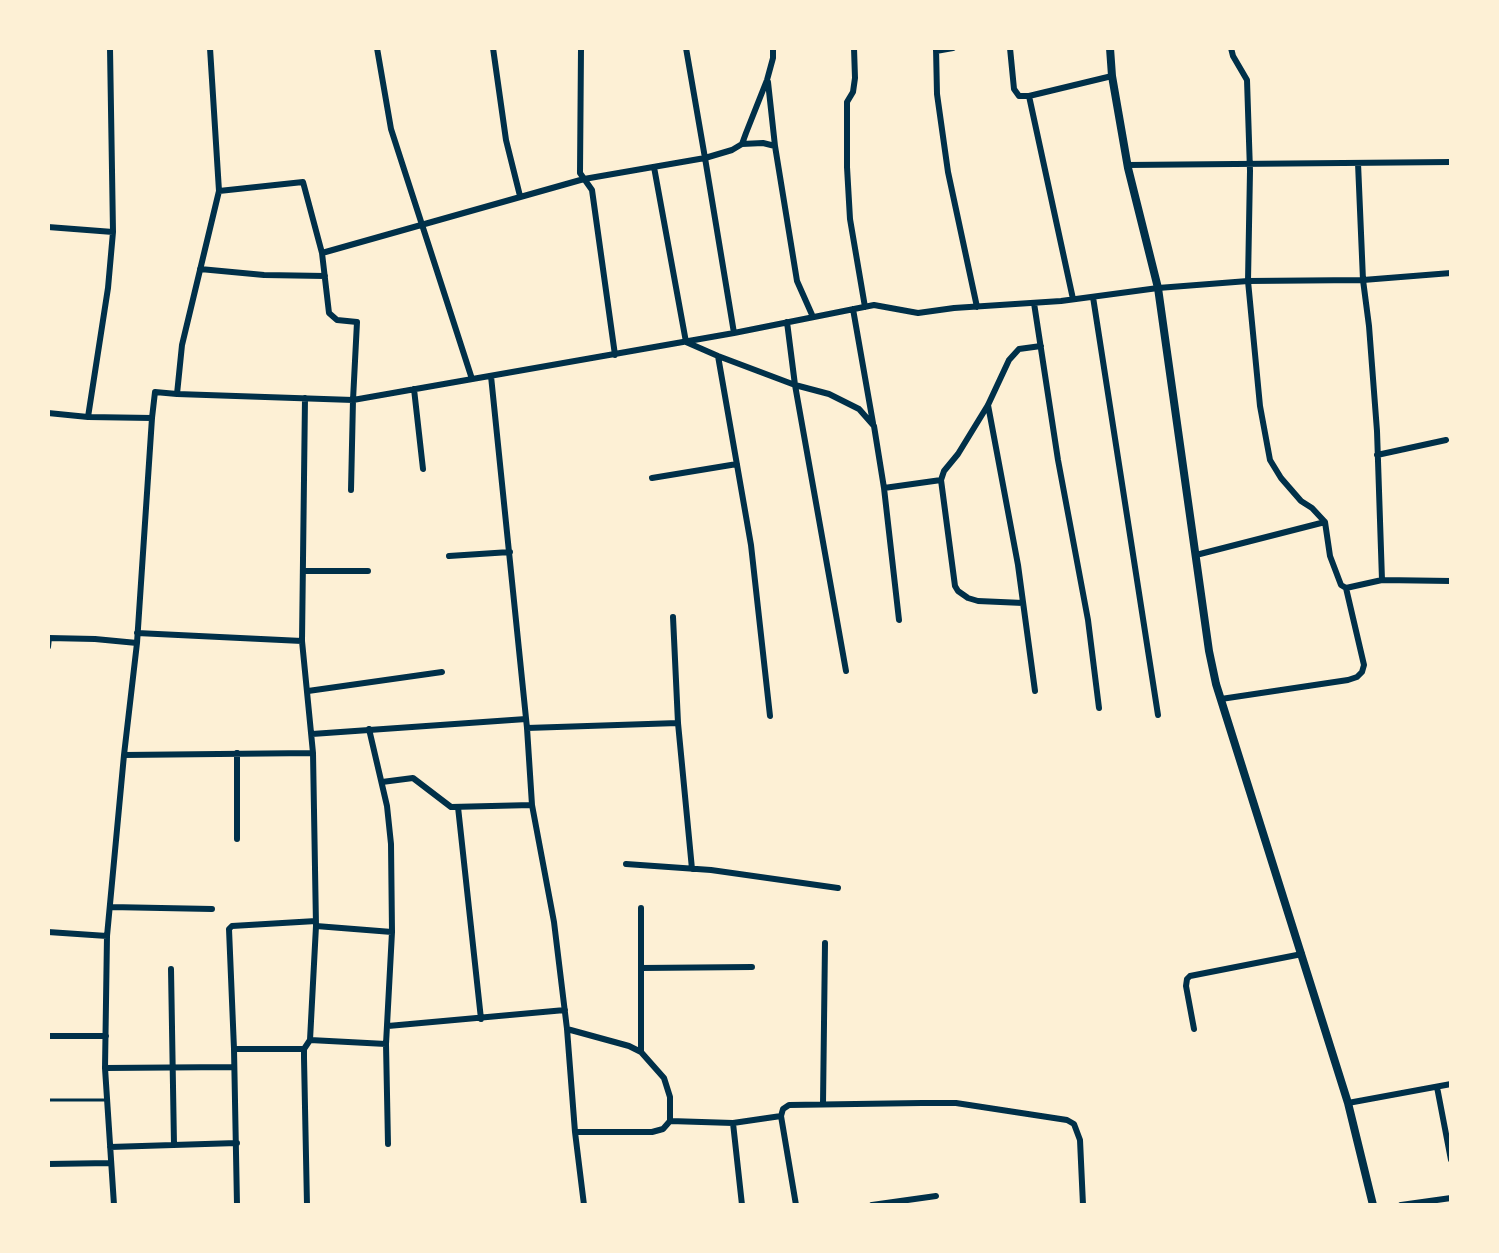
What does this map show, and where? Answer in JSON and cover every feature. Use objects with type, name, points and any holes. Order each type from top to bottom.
[{"type":"street","points":[[88,417],[108,288],[113,232],[110,48]]},
{"type":"street","points":[[177,394],[182,345],[219,191],[210,48]]},
{"type":"street","points":[[377,48],[391,129],[472,379]]},
{"type":"street","points":[[493,48],[506,140],[520,196]]},
{"type":"street","points":[[581,48],[580,173],[592,190],[615,355]]},
{"type":"street","points":[[686,48],[734,333]]},
{"type":"street","points":[[742,144],[767,80],[773,48]]},
{"type":"street","points":[[854,48],[855,78],[853,92],[847,102],[847,167],[850,219],[865,307]]},
{"type":"street","points":[[953,48],[936,49],[937,94],[948,172],[977,307]]},
{"type":"street","points":[[1010,48],[1015,93],[1019,96],[1112,76]]},
{"type":"street","points":[[1110,48],[1127,165],[1158,288],[1209,651],[1221,699],[1348,1103],[1373,1205]]},
{"type":"street","points":[[1231,48],[1247,80],[1250,164],[1248,281],[1260,406],[1270,460],[1301,501],[1325,522],[1330,556],[1341,585],[1346,588],[1382,580],[1451,581]]},
{"type":"street","points":[[767,80],[797,281],[813,317]]},
{"type":"street","points":[[1029,96],[1073,299]]},
{"type":"street","points":[[322,253],[584,179],[705,158],[742,144],[775,146]]},
{"type":"street","points":[[1127,165],[1451,162]]},
{"type":"street","points":[[1358,163],[1382,580]]},
{"type":"street","points":[[654,167],[686,342]]},
{"type":"street","points":[[219,191],[303,182],[322,253],[329,313],[337,320],[357,322],[351,490]]},
{"type":"street","points":[[48,227],[113,232]]},
{"type":"street","points":[[200,269],[264,275],[325,276]]},
{"type":"street","points":[[114,1205],[105,1068],[107,936],[137,643],[155,392],[353,400],[615,355],[874,305],[918,313],[1248,281],[1363,280],[1451,273]]},
{"type":"street","points":[[1093,297],[1158,715]]},
{"type":"street","points":[[1034,303],[1058,460],[1088,620],[1099,708]]},
{"type":"street","points":[[853,309],[884,488],[899,620]]},
{"type":"street","points":[[787,322],[795,385],[846,671]]},
{"type":"street","points":[[686,342],[795,385],[829,394],[859,409],[874,426]]},
{"type":"street","points":[[1023,603],[978,601],[958,591],[941,480],[988,405],[1009,360],[1019,349],[1041,346]]},
{"type":"street","points":[[718,356],[751,545],[770,716]]},
{"type":"street","points":[[491,376],[532,805],[554,922],[584,1205]]},
{"type":"street","points":[[414,389],[423,469]]},
{"type":"street","points":[[305,398],[302,641],[313,753],[316,923],[310,1040],[304,1049],[307,1205]]},
{"type":"street","points":[[988,405],[1023,603],[1035,691]]},
{"type":"street","points":[[48,413],[152,418]]},
{"type":"street","points":[[1377,455],[1446,440]]},
{"type":"street","points":[[652,478],[737,464]]},
{"type":"street","points":[[884,488],[941,480]]},
{"type":"street","points":[[1196,555],[1325,522]]},
{"type":"street","points":[[449,556],[510,552]]},
{"type":"street","points":[[304,571],[368,571]]},
{"type":"street","points":[[1221,699],[1357,677],[1364,665],[1346,588]]},
{"type":"street","points":[[673,617],[678,723],[692,869]]},
{"type":"street","points":[[137,633],[302,641]]},
{"type":"street","points":[[48,647],[48,638],[137,643]]},
{"type":"street","points":[[308,691],[442,672]]},
{"type":"street","points":[[312,734],[526,719]]},
{"type":"street","points":[[527,728],[678,723]]},
{"type":"street","points":[[369,729],[387,806],[391,844],[392,932],[386,1044],[388,1144]]},
{"type":"street","points":[[237,753],[237,839]]},
{"type":"street","points":[[124,755],[313,753]]},
{"type":"street","points":[[382,782],[413,778],[448,806],[532,805]]},
{"type":"street","points":[[458,807],[481,1019]]},
{"type":"street","points":[[626,864],[692,869],[838,888]]},
{"type":"street","points":[[110,907],[212,909]]},
{"type":"street","points":[[641,908],[641,1052]]},
{"type":"street","points":[[237,1205],[230,927],[316,923],[392,932]]},
{"type":"street","points":[[48,932],[107,936]]},
{"type":"street","points":[[823,1104],[825,943]]},
{"type":"street","points":[[1194,1029],[1186,986],[1190,976],[1302,954]]},
{"type":"street","points":[[641,968],[752,967]]},
{"type":"street","points":[[171,969],[174,1145]]},
{"type":"street","points":[[388,1026],[565,1010]]},
{"type":"street","points":[[567,1029],[641,1052],[664,1078],[670,1097],[670,1121],[663,1129],[652,1132],[575,1132]]},
{"type":"street","points":[[48,1036],[106,1036]]},
{"type":"street","points":[[310,1040],[386,1044]]},
{"type":"street","points":[[234,1049],[304,1049]]},
{"type":"street","points":[[105,1068],[233,1067]]},
{"type":"street","points":[[1348,1103],[1451,1084]]},
{"type":"street","points":[[1437,1087],[1451,1160]]},
{"type":"street","points":[[796,1205],[781,1116],[783,1109],[789,1105],[956,1103],[1067,1120],[1074,1124],[1080,1140],[1083,1205]]},
{"type":"street","points":[[670,1121],[733,1123],[781,1116]]},
{"type":"street","points":[[733,1123],[742,1205]]},
{"type":"street","points":[[110,1147],[237,1143]]},
{"type":"street","points":[[48,1164],[111,1163]]},
{"type":"street","points":[[872,1205],[936,1196]]},
{"type":"street","points":[[1401,1205],[1451,1198]]},
{"type":"lane","points":[[48,1100],[107,1100]]}]
